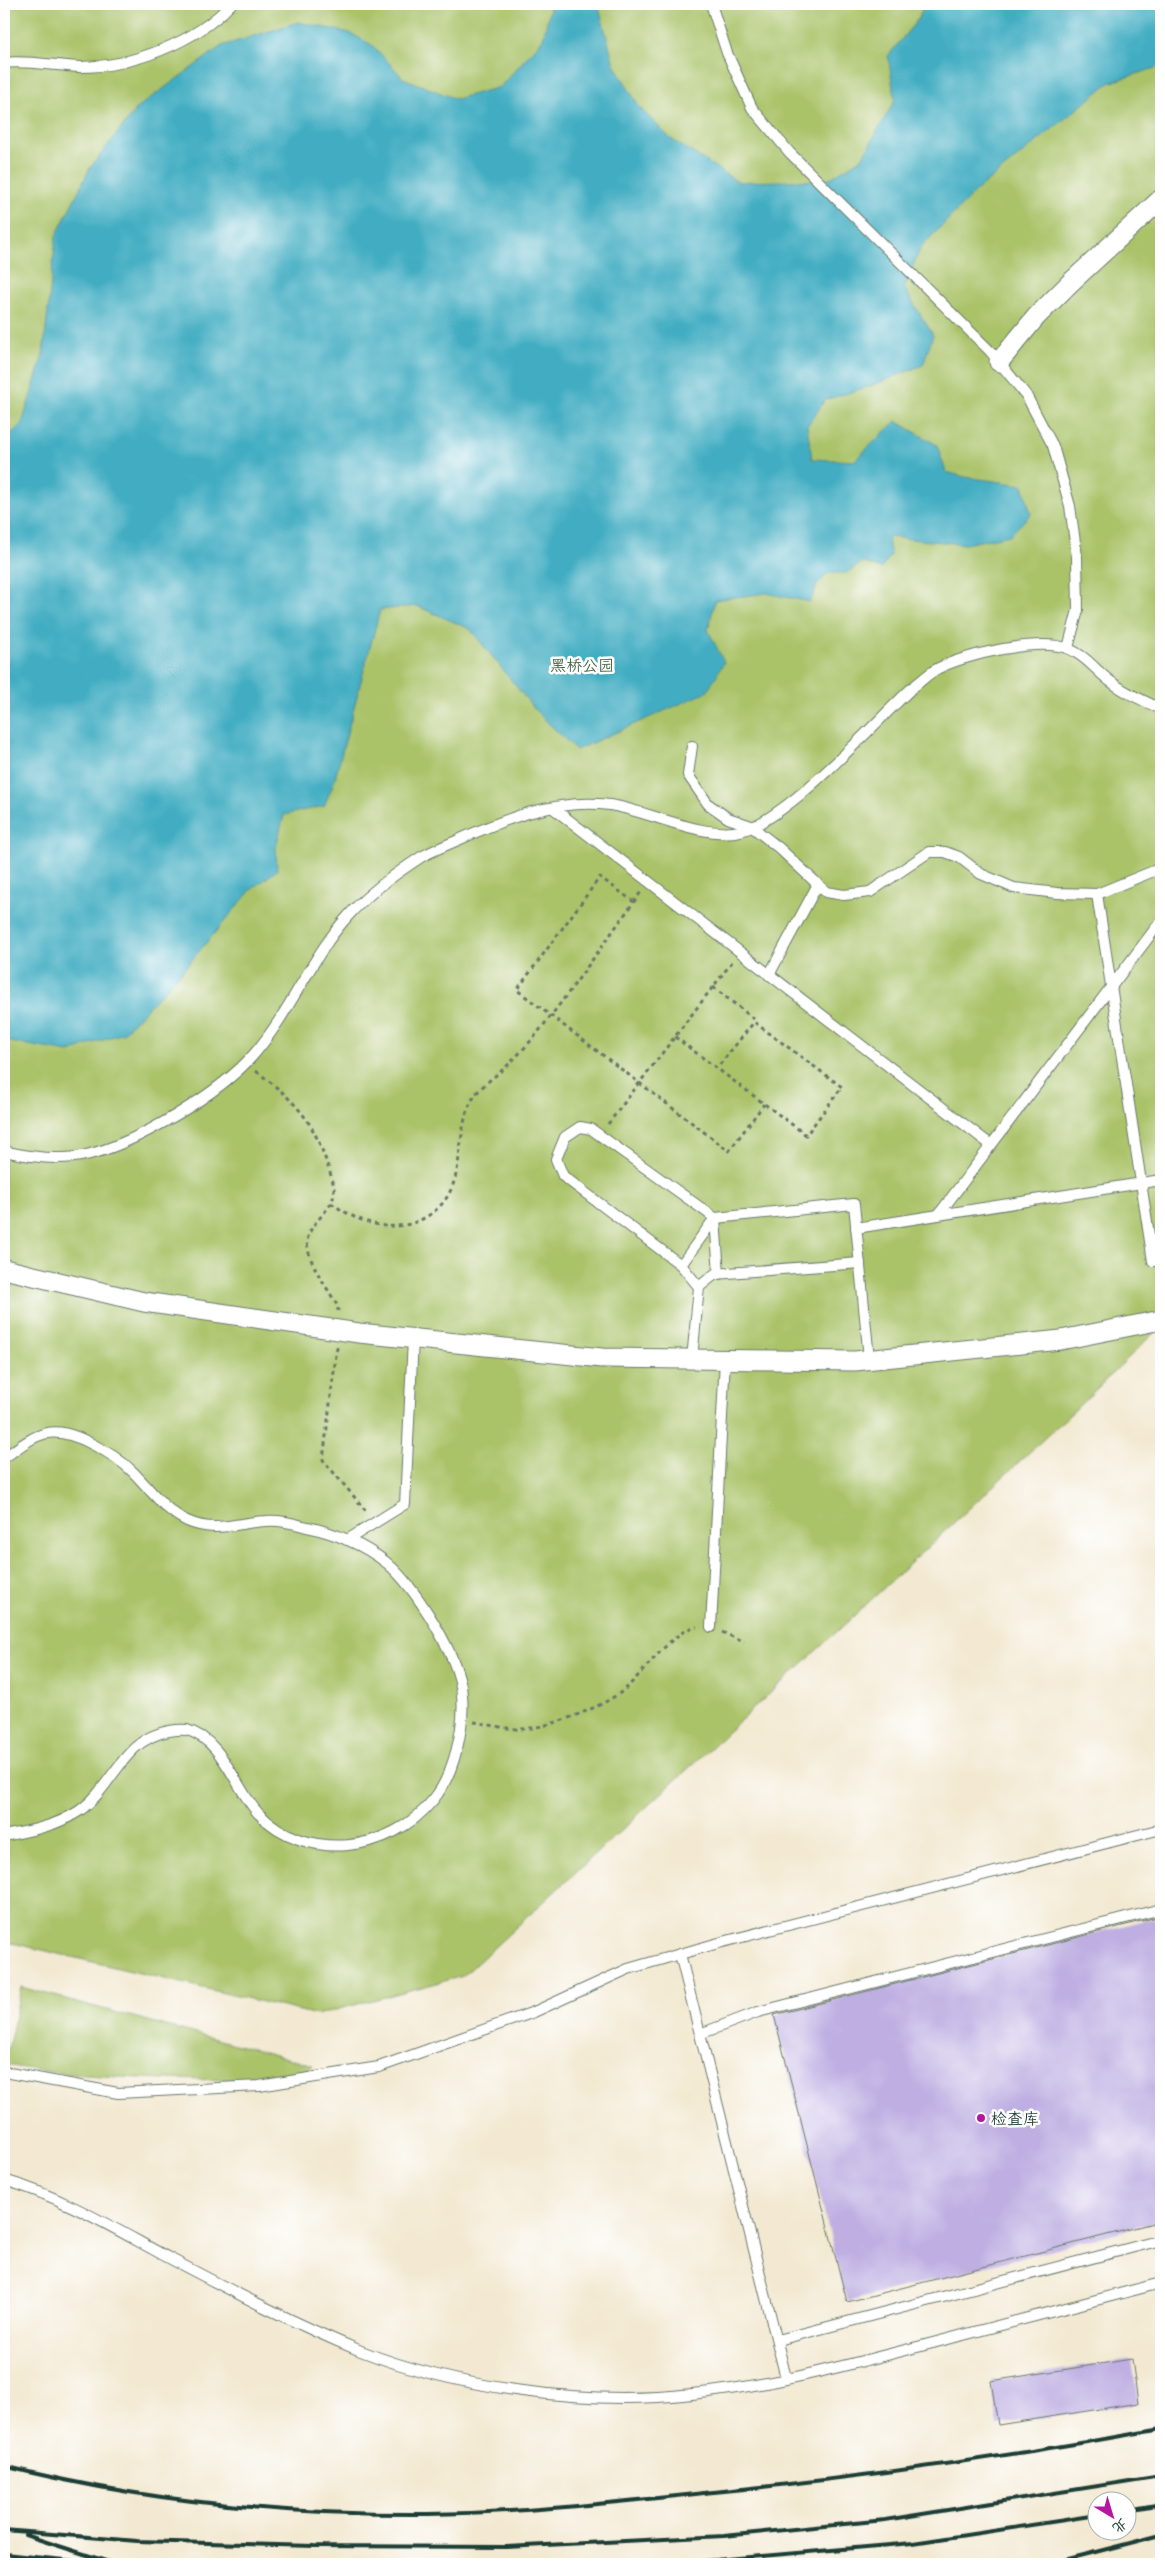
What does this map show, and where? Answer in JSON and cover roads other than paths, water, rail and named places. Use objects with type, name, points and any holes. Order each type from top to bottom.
[{"type":"street","points":[[999,362],[1036,317],[1161,199]]},
{"type":"street","points":[[4,1269],[144,1302],[339,1330],[602,1358],[869,1359],[1061,1340],[1161,1320]]},
{"type":"lane","points":[[4,63],[98,67],[154,52],[183,41],[200,32],[231,4]]},
{"type":"lane","points":[[711,4],[727,53],[752,108],[790,153],[999,362],[1026,395],[1053,446],[1070,506],[1077,557],[1078,610],[1068,648]]},
{"type":"lane","points":[[4,1151],[24,1156],[69,1157],[86,1155],[127,1141],[201,1099],[234,1076],[256,1052],[348,916],[383,884],[424,855],[521,814],[568,804],[611,806],[715,831],[741,831],[790,804],[901,698],[934,671],[966,657],[1003,650],[1051,645],[1068,648],[1089,661],[1105,677],[1129,694],[1161,709]]},
{"type":"lane","points":[[692,746],[688,775],[696,790],[708,804],[728,818],[751,826],[826,892],[844,895],[870,892],[929,852],[945,852],[959,856],[981,874],[1014,888],[1057,893],[1097,894],[1161,868]]},
{"type":"lane","points":[[553,808],[991,1145]]},
{"type":"lane","points":[[769,974],[818,884]]},
{"type":"lane","points":[[1097,894],[1153,1261],[1161,1261]]},
{"type":"lane","points":[[939,1214],[1161,921]]},
{"type":"lane","points":[[692,1359],[698,1287],[681,1265],[564,1176],[556,1159],[565,1137],[580,1127],[591,1129],[600,1134],[715,1218],[854,1204],[869,1359]]},
{"type":"lane","points":[[856,1228],[1161,1180]]},
{"type":"lane","points":[[681,1265],[715,1218]]},
{"type":"lane","points":[[715,1218],[719,1274]]},
{"type":"lane","points":[[698,1287],[719,1274],[860,1263]]},
{"type":"lane","points":[[347,1540],[404,1504],[413,1339]]},
{"type":"lane","points":[[711,1628],[725,1359]]},
{"type":"lane","points":[[4,1458],[38,1435],[56,1430],[75,1435],[105,1450],[131,1470],[157,1500],[188,1522],[226,1528],[267,1521],[302,1526],[347,1540],[367,1549],[398,1573],[433,1621],[446,1644],[462,1692],[462,1720],[450,1767],[435,1798],[421,1812],[383,1837],[360,1844],[340,1847],[317,1844],[292,1836],[268,1822],[255,1810],[219,1754],[197,1734],[184,1729],[150,1735],[135,1746],[98,1794],[82,1809],[67,1818],[50,1825],[4,1836]]},
{"type":"lane","points":[[4,2072],[118,2093],[259,2086],[379,2067],[534,2012],[628,1970],[680,1954],[1161,1829]]},
{"type":"lane","points":[[700,2034],[758,2012],[1161,1909]]},
{"type":"lane","points":[[680,1954],[786,2378]]},
{"type":"lane","points":[[4,2180],[85,2212],[274,2313],[363,2352],[428,2373],[548,2394],[625,2398],[692,2394],[786,2378],[824,2371],[1161,2283]]},
{"type":"lane","points":[[778,2340],[1161,2240]]},
{"type":"water","points":[[551,4],[598,4],[614,64],[640,108],[671,139],[738,182],[827,180],[862,158],[895,100],[888,56],[919,18],[924,4],[1161,4],[1161,66],[1109,83],[976,191],[921,247],[904,288],[933,335],[923,365],[871,386],[825,400],[807,426],[812,459],[854,461],[896,421],[937,445],[946,472],[965,477],[1023,485],[1031,514],[1010,535],[965,544],[887,537],[891,555],[881,569],[863,562],[846,573],[828,573],[817,585],[810,602],[766,593],[715,600],[708,630],[724,662],[707,692],[576,750],[536,711],[470,629],[417,606],[380,610],[334,782],[324,806],[284,815],[276,847],[277,870],[251,890],[179,975],[123,1033],[69,1052],[11,1042],[4,1037],[4,440],[22,424],[43,355],[56,236],[90,168],[138,107],[222,46],[298,22],[350,33],[372,45],[403,78],[456,99],[500,87],[543,39]]},
{"type":"railway","points":[[4,2466],[108,2488],[214,2504],[375,2514],[464,2513],[607,2503],[826,2480],[994,2457],[1161,2429]]},
{"type":"railway","points":[[4,2530],[137,2541],[314,2546],[506,2547],[724,2536],[885,2520],[1161,2476]]},
{"type":"railway","points":[[1138,2508],[1161,2504]]},
{"type":"railway","points":[[669,2564],[913,2543],[1088,2517]]},
{"type":"railway","points":[[25,2535],[115,2564]]},
{"type":"railway","points":[[1049,2564],[1161,2535]]},
{"type":"railway","points":[[4,2554],[94,2563]]},
{"type":"place","name":"检查库","points":[[981,2118]]},
{"type":"park label","name":"黑桥公园","points":[[582,665]]}]
